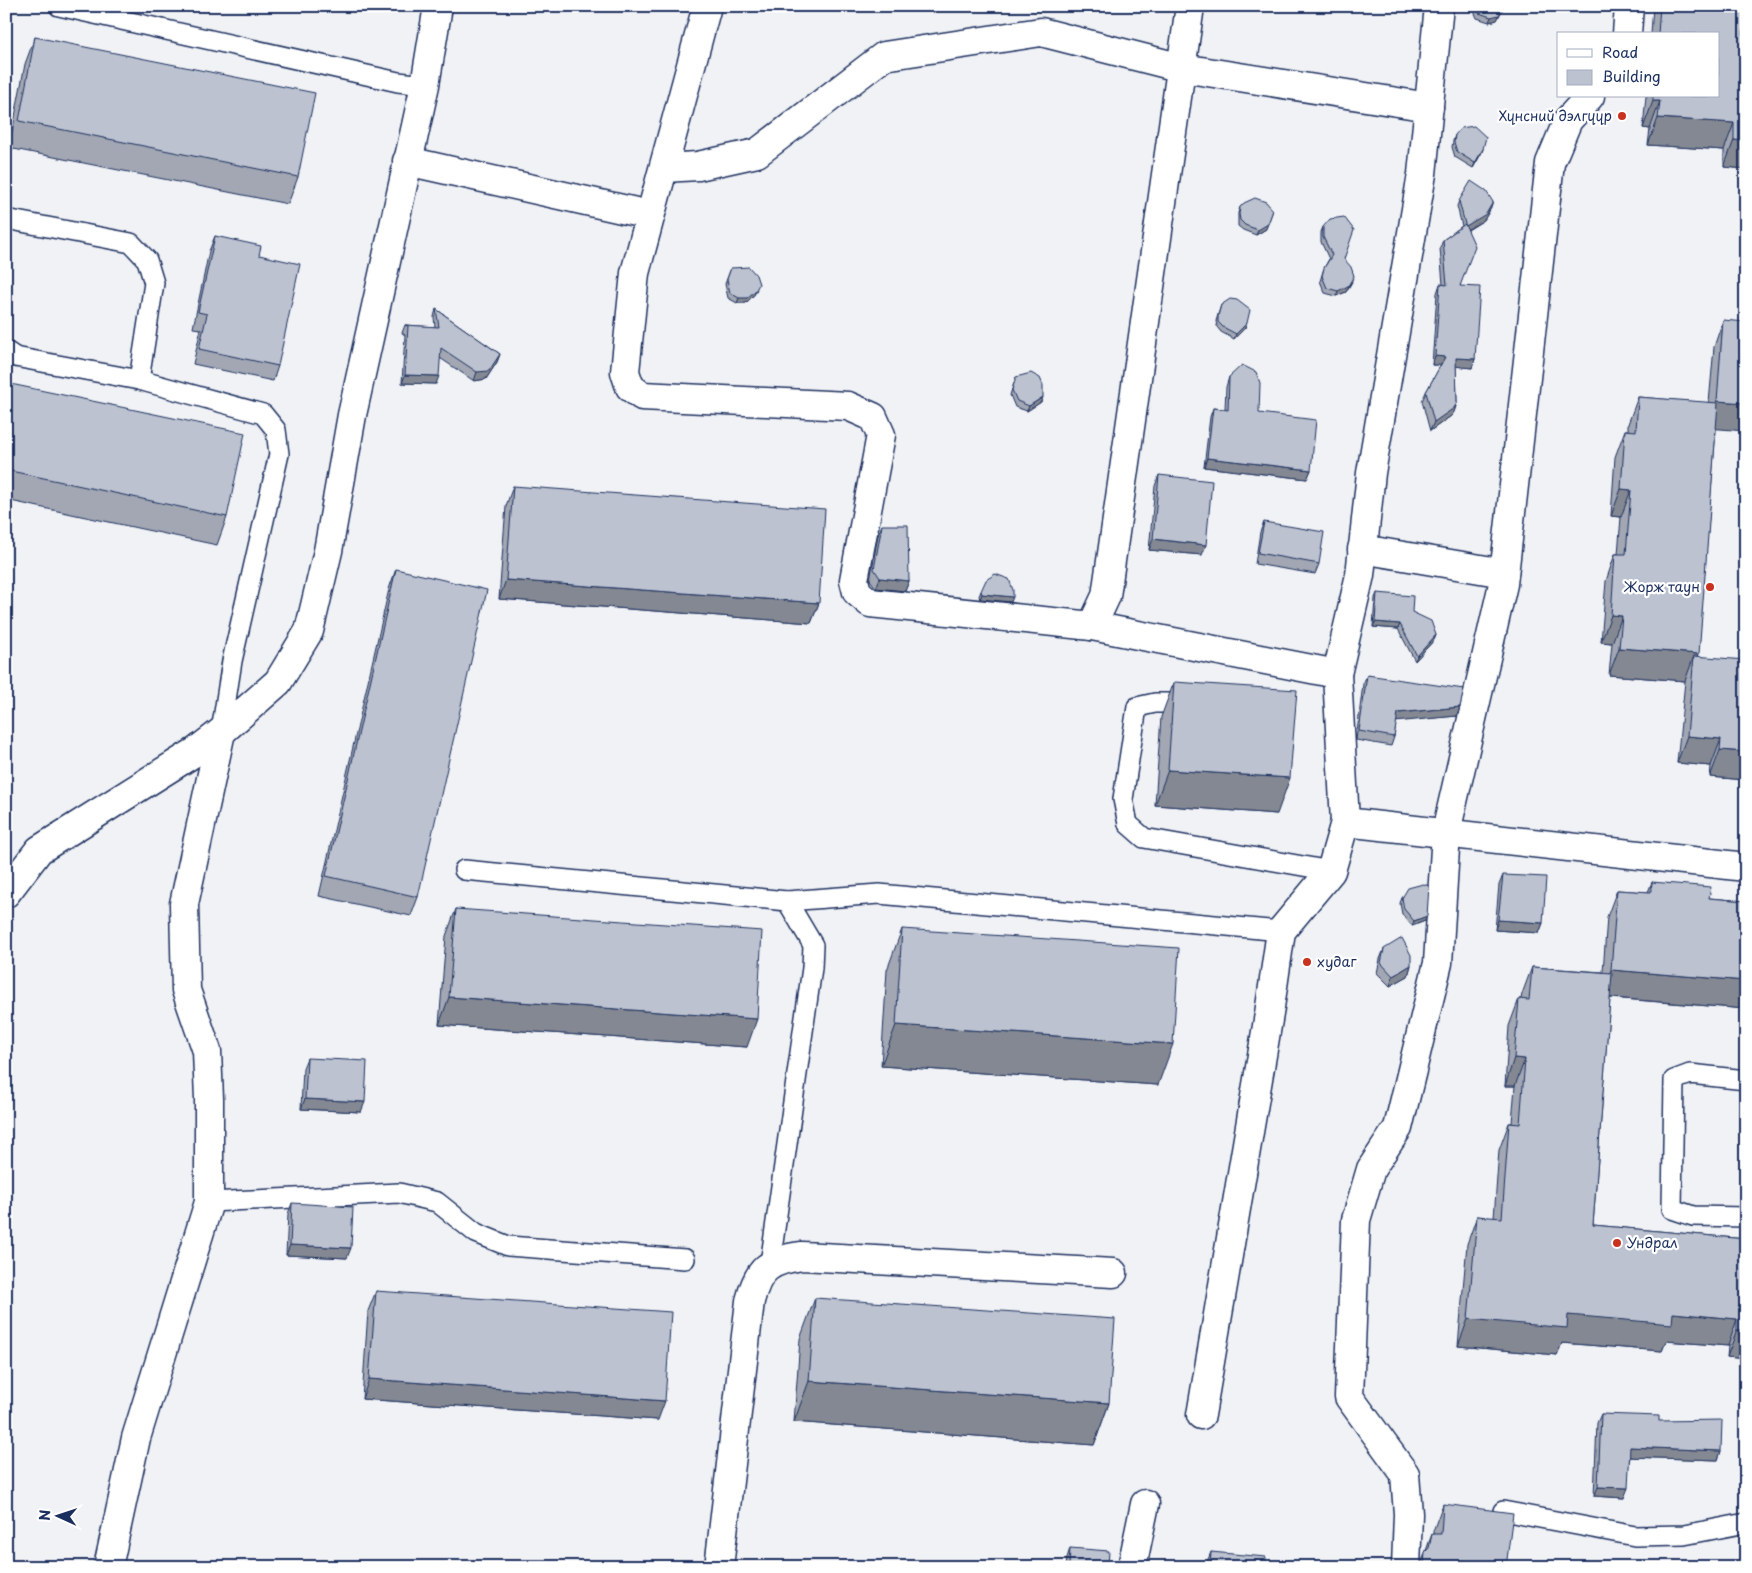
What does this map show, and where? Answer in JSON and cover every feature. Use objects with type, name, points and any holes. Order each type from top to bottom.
[{"type":"street","points":[[6,894],[39,850],[195,752],[221,732],[278,682],[309,631],[328,551],[352,415],[425,85],[438,6]]},
{"type":"street","points":[[707,6],[664,168],[649,215],[635,273],[625,372],[630,388],[642,396],[848,406],[873,417],[881,435],[854,580],[857,592],[870,603],[1092,626],[1337,674]]},
{"type":"street","points":[[1092,626],[1106,596],[1190,6]]},
{"type":"street","points":[[1201,1415],[1269,1014],[1281,931],[1330,871],[1345,822],[1337,674],[1360,575],[1371,473],[1422,174],[1440,6]]},
{"type":"street","points":[[1627,32],[1629,6]]},
{"type":"street","points":[[664,168],[698,166],[757,153],[884,56],[1041,32],[1182,68],[1429,107]]},
{"type":"street","points":[[1406,1567],[1408,1514],[1405,1474],[1349,1397],[1356,1220],[1371,1170],[1398,1128],[1438,963],[1446,832],[1504,573],[1550,163],[1568,120],[1588,98]]},
{"type":"street","points":[[408,161],[649,215]]},
{"type":"street","points":[[1362,549],[1504,573]]},
{"type":"street","points":[[108,1567],[136,1438],[209,1202],[207,1051],[186,990],[184,904],[221,732]]},
{"type":"street","points":[[1345,822],[1746,867]]},
{"type":"street","points":[[719,1567],[750,1301],[756,1280],[770,1264],[802,1256],[1113,1272]]},
{"type":"street","points":[[1132,1567],[1145,1504]]},
{"type":"lane","points":[[59,6],[398,82],[425,85]]},
{"type":"lane","points":[[6,219],[132,243],[148,260],[154,283],[139,380]]},
{"type":"lane","points":[[6,352],[15,357],[139,380],[263,414],[276,430],[279,454],[232,661],[221,732]]},
{"type":"lane","points":[[1212,703],[1155,703],[1137,707],[1123,799],[1128,824],[1144,838],[1330,871]]},
{"type":"lane","points":[[464,870],[787,901],[879,894],[1281,931]]},
{"type":"lane","points":[[770,1264],[812,968],[813,945],[787,901]]},
{"type":"lane","points":[[1746,1080],[1690,1074],[1674,1080],[1672,1209],[1693,1216],[1746,1217]]},
{"type":"lane","points":[[209,1202],[399,1193],[437,1202],[476,1233],[508,1246],[685,1259]]},
{"type":"lane","points":[[1503,1511],[1635,1536],[1684,1535],[1746,1522]]},
{"type":"building","points":[[1476,6],[1504,6],[1499,15],[1491,17],[1479,13]]},
{"type":"building","points":[[1660,6],[1745,6],[1741,62],[1746,63],[1746,141],[1734,140],[1734,123],[1658,118],[1660,101],[1653,101],[1653,98],[1720,98],[1720,32],[1658,32]]},
{"type":"building","points":[[35,37],[315,93],[298,177],[19,121]]},
{"type":"building","points":[[1474,126],[1486,137],[1483,149],[1475,163],[1457,152],[1454,142],[1455,135],[1461,128]]},
{"type":"building","points":[[1471,181],[1486,191],[1493,202],[1486,214],[1466,226],[1459,201]]},
{"type":"building","points":[[1255,198],[1266,202],[1273,210],[1268,224],[1258,230],[1245,225],[1240,220],[1239,214],[1240,207],[1244,203]]},
{"type":"building","points":[[1344,217],[1354,230],[1344,259],[1351,267],[1354,276],[1348,286],[1338,291],[1327,288],[1322,276],[1324,268],[1332,255],[1323,237],[1323,227],[1330,219]]},
{"type":"building","points":[[1465,224],[1475,246],[1460,286],[1480,287],[1475,359],[1456,358],[1457,403],[1454,408],[1434,422],[1426,392],[1445,357],[1435,356],[1440,284],[1447,285],[1443,240]]},
{"type":"building","points":[[215,236],[261,246],[259,255],[300,264],[278,366],[199,349],[207,314],[198,312]]},
{"type":"building","points":[[749,267],[756,275],[759,284],[756,290],[747,298],[739,298],[730,293],[727,279],[731,268]]},
{"type":"building","points":[[1230,299],[1237,300],[1250,310],[1247,323],[1236,334],[1218,322],[1221,305]]},
{"type":"building","points":[[436,309],[500,354],[489,371],[477,372],[441,348],[439,376],[405,375],[408,326],[405,325],[439,327]]},
{"type":"building","points":[[1723,320],[1746,322],[1746,403],[1717,401]]},
{"type":"building","points":[[1242,365],[1256,372],[1260,383],[1259,413],[1316,420],[1311,470],[1207,458],[1213,408],[1228,410],[1229,377]]},
{"type":"building","points":[[1031,373],[1040,378],[1043,385],[1043,397],[1029,406],[1017,401],[1012,390],[1016,377]]},
{"type":"building","points":[[6,383],[245,433],[227,517],[6,470]]},
{"type":"building","points":[[1638,397],[1718,403],[1699,654],[1619,648],[1622,616],[1611,615],[1615,554],[1626,554],[1631,490],[1621,489],[1625,430],[1636,431]]},
{"type":"building","points":[[1159,475],[1212,481],[1206,545],[1153,539]]},
{"type":"building","points":[[513,486],[825,509],[819,603],[506,580]]},
{"type":"building","points":[[1264,522],[1324,532],[1319,564],[1258,553]]},
{"type":"building","points":[[882,525],[908,525],[909,581],[880,578],[874,569]]},
{"type":"building","points":[[396,569],[487,590],[418,897],[326,876]]},
{"type":"building","points":[[995,574],[1009,579],[1013,590],[1013,597],[982,594],[981,591],[986,580]]},
{"type":"building","points":[[1377,593],[1413,596],[1412,612],[1431,621],[1436,635],[1417,656],[1400,624],[1375,622]]},
{"type":"building","points":[[1694,656],[1746,660],[1746,752],[1720,750],[1721,739],[1687,736]]},
{"type":"building","points":[[1367,675],[1464,689],[1460,707],[1398,713],[1394,737],[1359,731]]},
{"type":"building","points":[[1174,682],[1297,690],[1290,778],[1168,770]]},
{"type":"building","points":[[1503,875],[1546,877],[1543,923],[1498,920]]},
{"type":"building","points":[[1652,882],[1711,887],[1709,898],[1746,901],[1746,981],[1611,970],[1617,890],[1651,892]]},
{"type":"building","points":[[1423,884],[1429,886],[1427,916],[1414,921],[1404,909],[1402,898],[1408,888]]},
{"type":"building","points":[[456,909],[762,931],[757,1019],[449,997]]},
{"type":"building","points":[[902,929],[1179,948],[1173,1044],[896,1025]]},
{"type":"building","points":[[1402,938],[1411,955],[1411,965],[1393,976],[1381,963],[1384,949]]},
{"type":"building","points":[[1532,967],[1612,973],[1593,1225],[1746,1239],[1746,1330],[1737,1330],[1737,1319],[1673,1313],[1672,1324],[1568,1315],[1567,1328],[1468,1319],[1477,1216],[1502,1218],[1509,1123],[1520,1124],[1525,1059],[1514,1058],[1519,999],[1529,1000]]},
{"type":"building","points":[[307,1058],[367,1061],[365,1102],[305,1099]]},
{"type":"building","points":[[292,1203],[353,1207],[351,1248],[290,1245]]},
{"type":"building","points":[[376,1291],[671,1312],[665,1401],[369,1379]]},
{"type":"building","points":[[815,1298],[1115,1319],[1109,1403],[809,1381]]},
{"type":"building","points":[[1601,1414],[1659,1416],[1659,1421],[1722,1420],[1721,1451],[1630,1447],[1628,1488],[1598,1487]]},
{"type":"building","points":[[1443,1504],[1513,1513],[1506,1567],[1424,1567],[1425,1552],[1429,1548],[1432,1534],[1441,1534]]},
{"type":"building","points":[[1070,1548],[1109,1551],[1108,1567],[1069,1567]]},
{"type":"building","points":[[1211,1552],[1266,1557],[1265,1567],[1210,1567]]},
{"type":"place","name":"Хүнсний дэлгүүр","points":[[1622,116]]},
{"type":"place","name":"Жорж таун","points":[[1710,587]]},
{"type":"place","name":"худаг","points":[[1307,962]]},
{"type":"place","name":"Ундрал","points":[[1617,1243]]}]
